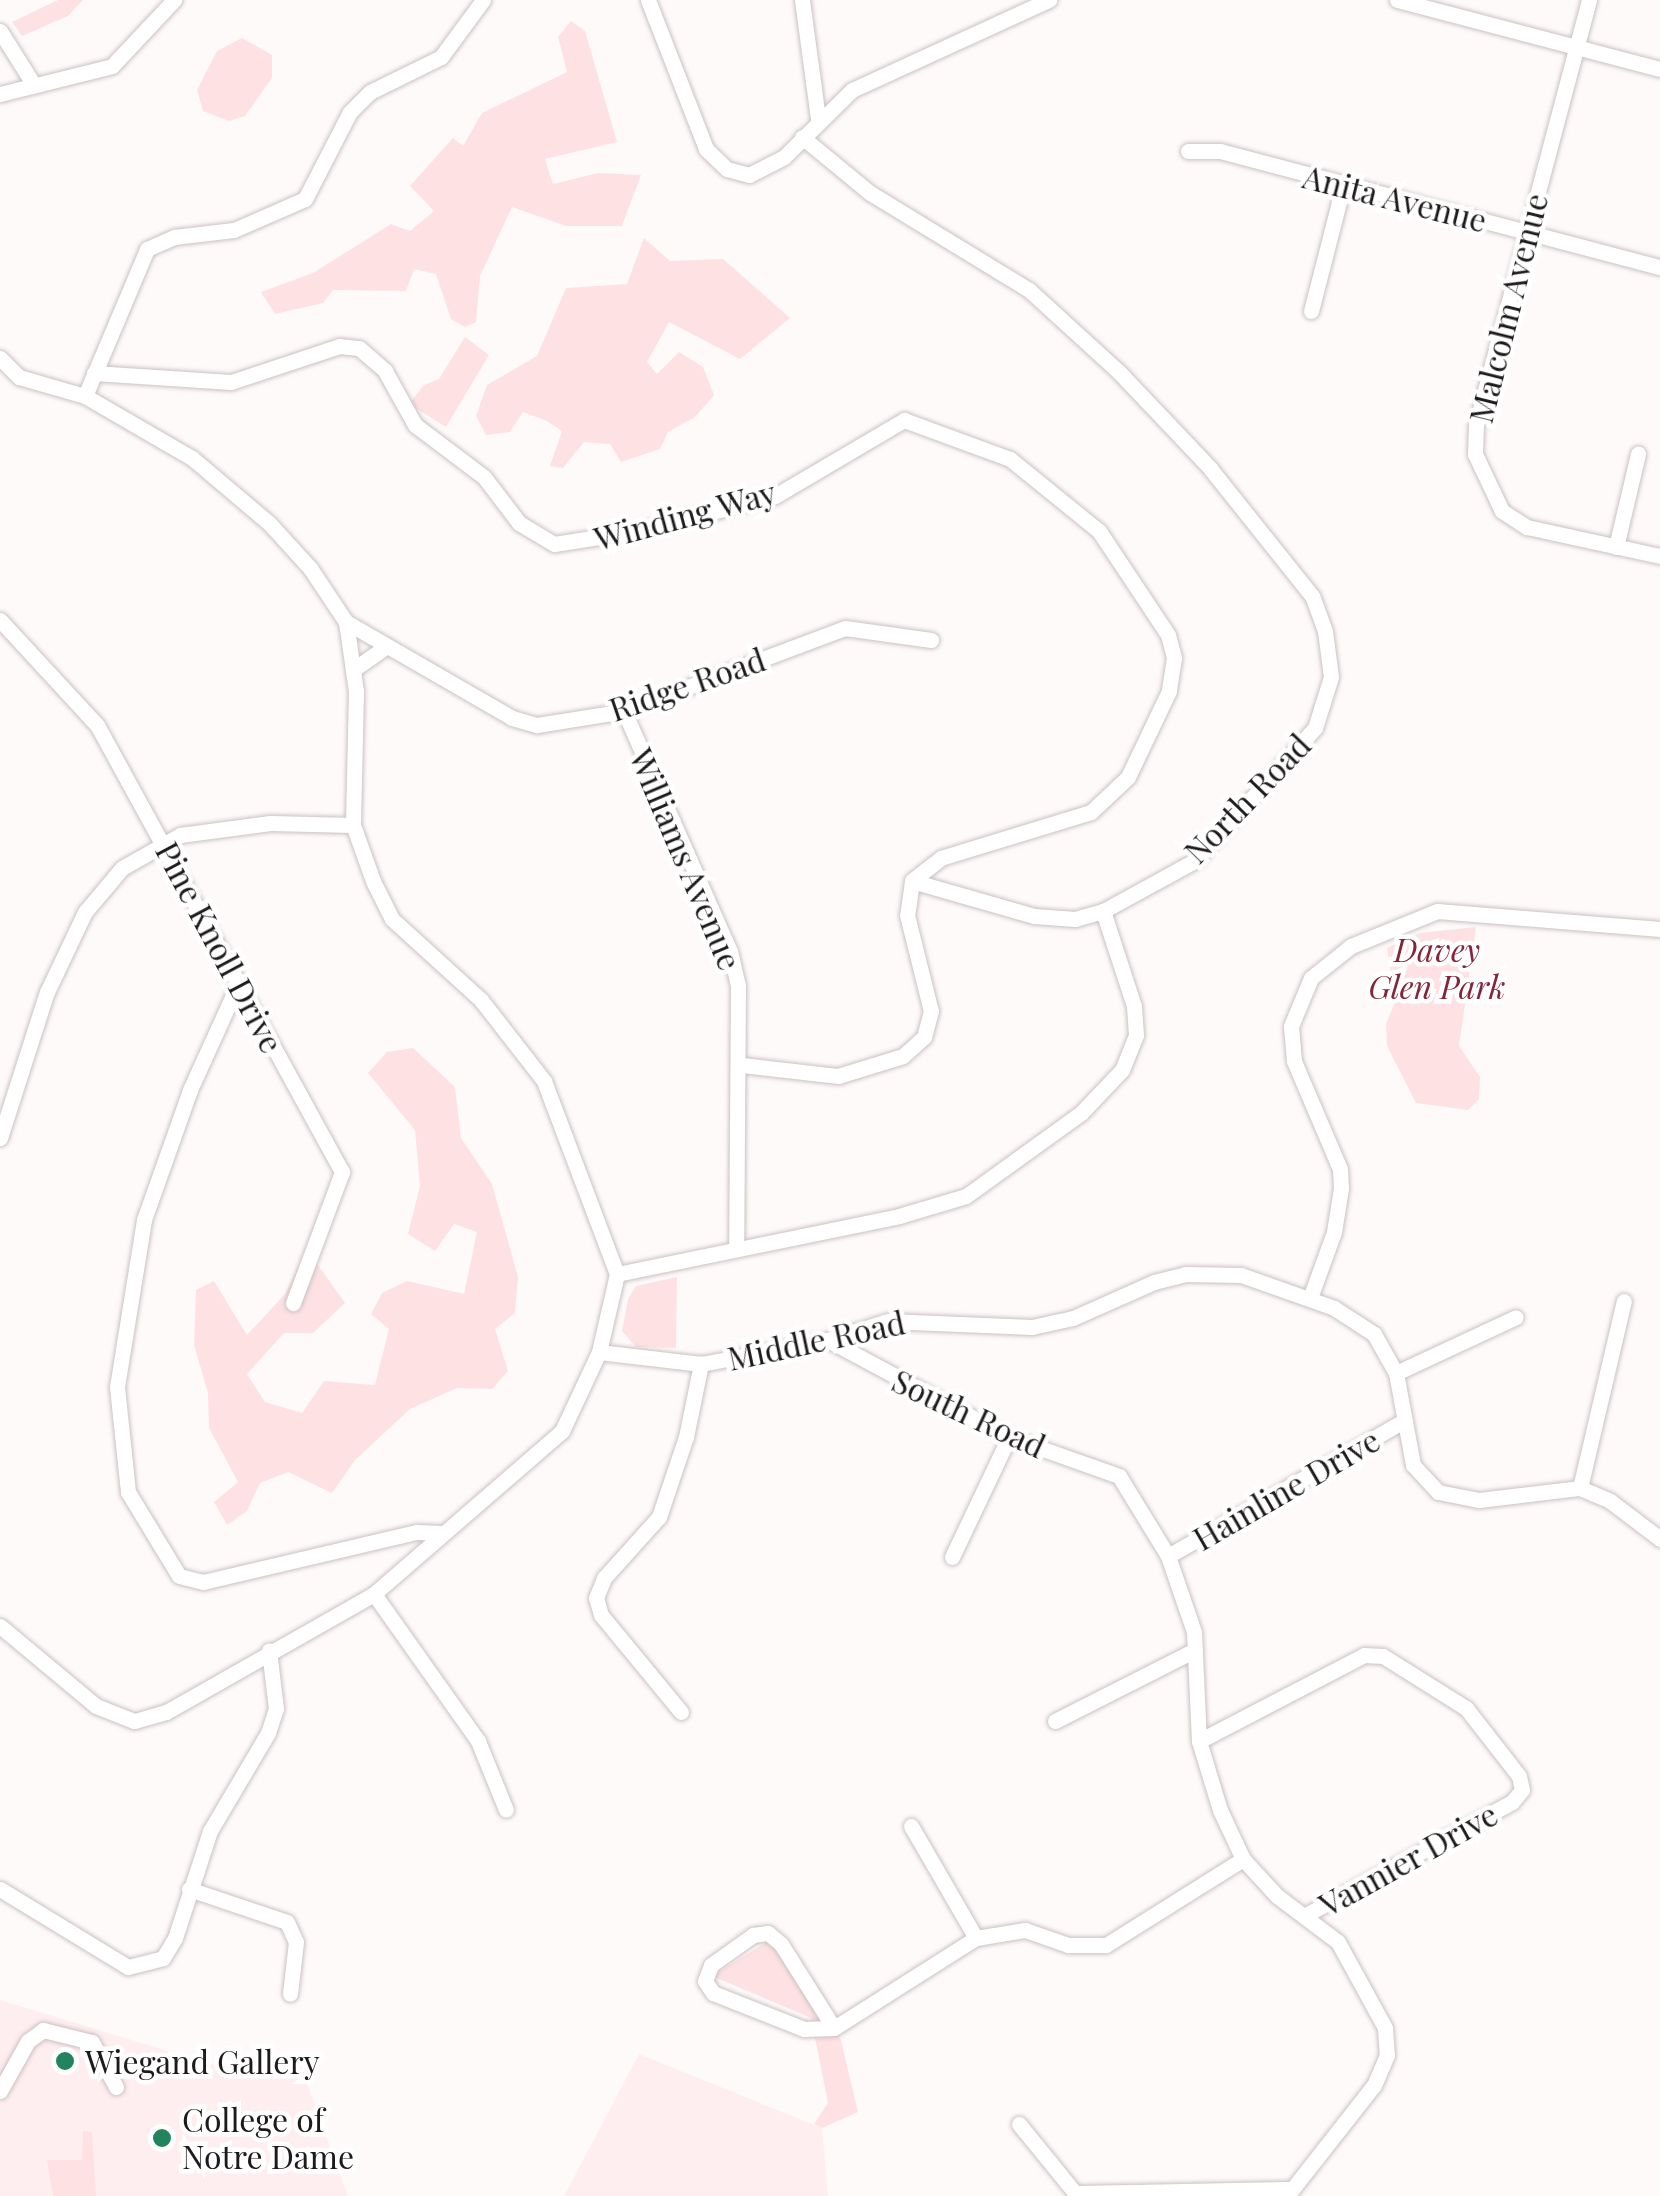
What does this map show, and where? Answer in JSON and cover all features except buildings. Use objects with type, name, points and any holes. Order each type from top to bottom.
[{"type":"street","points":[[0,94],[112,66],[174,0]]},
{"type":"street","points":[[85,396],[146,249],[174,237],[234,230],[305,199],[350,112],[370,92],[441,57],[483,0]]},
{"type":"street","points":[[648,0],[715,160],[749,174],[784,157],[818,119],[852,90],[1048,0]]},
{"type":"street","points":[[802,0],[818,119]]},
{"type":"street","points":[[1397,0],[1660,69]]},
{"type":"street","name":"Malcolm Avenue","points":[[1589,0],[1476,425],[1482,480],[1502,511],[1527,527],[1660,556]]},
{"type":"street","points":[[0,31],[34,85]]},
{"type":"street","name":"North Road","points":[[802,137],[870,193],[1029,290],[1120,373],[1210,468],[1312,596],[1326,631],[1332,676],[1315,728],[1291,760],[1196,860],[1103,912]]},
{"type":"street","name":"Anita Avenue","points":[[1188,151],[1220,152],[1660,267]]},
{"type":"street","points":[[1311,311],[1343,186]]},
{"type":"street","name":"Winding Way","points":[[94,373],[231,382],[340,346],[358,348],[384,371],[415,424],[484,477],[519,523],[554,544],[638,531],[774,496],[904,420],[1010,459],[1099,531],[1132,573],[1168,635],[1174,658],[1169,691],[1128,777],[1091,812],[941,858],[912,881]]},
{"type":"street","points":[[0,358],[19,376],[85,396],[220,479],[310,568],[346,622],[354,669],[352,825],[392,919],[482,1000],[544,1082],[617,1274],[600,1352],[562,1431],[374,1594],[269,1650],[166,1712],[134,1721],[96,1706],[0,1626]]},
{"type":"street","points":[[0,380],[19,376]]},
{"type":"street","points":[[1616,547],[1638,454]]},
{"type":"street","name":"Pine Knoll Drive","points":[[0,620],[97,725],[342,1172],[293,1303]]},
{"type":"street","name":"Ridge Road","points":[[346,622],[386,647],[537,725],[624,711],[845,628],[931,640]]},
{"type":"street","points":[[354,669],[386,647]]},
{"type":"street","name":"Williams Avenue","points":[[624,711],[730,951],[738,986],[741,1065],[736,1249]]},
{"type":"street","points":[[0,1138],[47,992],[85,912],[122,868],[163,840],[232,825],[352,825]]},
{"type":"street","points":[[617,1274],[966,1196],[1081,1113],[1122,1070],[1136,1035],[1134,1006],[1103,912],[1075,920],[1034,916],[912,881],[907,916],[930,1011],[914,1048],[879,1066],[838,1076],[741,1065]]},
{"type":"street","points":[[1310,1298],[1334,1232],[1340,1169],[1294,1061],[1291,1026],[1303,991],[1327,961],[1437,912],[1660,929]]},
{"type":"street","points":[[238,984],[190,1090],[144,1220],[117,1388],[128,1492],[179,1576],[203,1582],[417,1532],[443,1533]]},
{"type":"street","name":"Middle Road","points":[[600,1352],[701,1364],[828,1340],[888,1321],[1046,1324],[1185,1274],[1241,1275],[1310,1298],[1374,1334],[1396,1373],[1413,1465],[1438,1492],[1480,1500],[1580,1488]]},
{"type":"street","points":[[1624,1301],[1580,1488],[1610,1501],[1660,1539]]},
{"type":"street","points":[[1396,1373],[1516,1317]]},
{"type":"street","name":"South Road","points":[[828,1340],[1009,1437],[1119,1476],[1168,1556],[1196,1650],[1199,1740],[1243,1859],[1306,1915],[1358,1971],[1386,2028],[1387,2055],[1374,2085],[1290,2193]]},
{"type":"street","points":[[681,1712],[600,1615],[596,1598],[604,1578],[659,1517],[686,1437],[701,1364]]},
{"type":"street","name":"Hainline Drive","points":[[1168,1556],[1404,1421]]},
{"type":"street","points":[[952,1557],[1009,1437]]},
{"type":"street","points":[[374,1594],[478,1741],[506,1810]]},
{"type":"street","points":[[0,1888],[128,1967],[144,1967],[163,1958],[176,1938],[210,1830],[268,1733],[276,1695],[269,1650]]},
{"type":"street","points":[[1055,1721],[1196,1650]]},
{"type":"street","name":"Vannier Drive","points":[[1199,1740],[1364,1655],[1383,1656],[1466,1708],[1518,1776],[1522,1790],[1512,1802],[1306,1915]]},
{"type":"street","points":[[911,1826],[976,1938]]},
{"type":"street","points":[[834,2028],[768,1933],[753,1935],[711,1965],[705,1981],[713,1993],[804,2030],[834,2028],[976,1938],[1025,1930],[1068,1945],[1106,1946],[1243,1859]]},
{"type":"street","points":[[189,1890],[287,1922],[296,1942],[290,1994]]},
{"type":"street","points":[[0,2090],[28,2041],[43,2030],[92,2042],[116,2086]]},
{"type":"street","points":[[1019,2124],[1075,2193],[1290,2193]]},
{"type":"shaded area","name":"College of Notre Dame","points":[[0,2000],[231,2070],[300,2064],[348,2196],[0,2196]]},
{"type":"shaded area","points":[[639,2054],[822,2128],[828,2196],[564,2196]]},
{"type":"green space","points":[[58,0],[83,0],[68,16],[22,36],[12,22]]},
{"type":"green space","points":[[571,21],[585,31],[617,142],[545,159],[553,184],[598,173],[641,175],[622,226],[566,226],[512,207],[480,276],[476,322],[465,327],[451,319],[436,274],[414,269],[406,291],[333,290],[323,303],[275,314],[261,292],[313,273],[391,224],[410,231],[434,211],[410,186],[453,138],[463,146],[482,113],[567,72],[558,37]]},
{"type":"green space","points":[[242,38],[272,55],[272,78],[245,116],[229,121],[203,111],[197,90],[217,51]]},
{"type":"green space","points":[[644,238],[670,261],[723,259],[790,318],[740,359],[669,322],[647,362],[657,374],[679,352],[703,367],[714,395],[695,417],[668,432],[660,449],[621,462],[610,444],[584,442],[563,468],[550,466],[562,431],[547,421],[523,412],[510,432],[486,435],[476,416],[487,385],[537,356],[566,288],[627,284]]},
{"type":"green space","points":[[465,337],[489,355],[446,427],[409,404],[424,385],[439,379]]},
{"type":"green space","name":"Davey Glen Park","points":[[1476,927],[1459,1046],[1480,1077],[1479,1099],[1468,1110],[1416,1103],[1387,1046],[1386,1024],[1403,983],[1391,973],[1387,948],[1420,933]]},
{"type":"green space","points":[[413,1048],[455,1087],[461,1138],[492,1184],[518,1277],[515,1313],[495,1329],[508,1371],[492,1389],[457,1388],[410,1409],[355,1460],[332,1493],[288,1472],[260,1483],[247,1511],[227,1525],[214,1502],[238,1482],[209,1428],[208,1393],[194,1345],[196,1290],[214,1281],[247,1335],[285,1294],[298,1268],[318,1265],[345,1303],[313,1333],[284,1333],[247,1374],[265,1402],[302,1413],[324,1381],[375,1385],[389,1329],[371,1314],[382,1293],[407,1281],[464,1294],[477,1232],[454,1224],[435,1251],[408,1234],[420,1186],[415,1130],[368,1073],[387,1052]]},
{"type":"green space","points":[[677,1277],[676,1348],[636,1347],[622,1331],[628,1299],[636,1286]]},
{"type":"green space","points":[[770,1940],[840,2037],[858,2112],[822,2128],[814,2124],[828,2103],[811,2018],[712,1976]]},
{"type":"green space","points":[[83,2131],[92,2132],[96,2196],[53,2196],[47,2160],[82,2160]]},
{"type":"place","name":"Wiegand Gallery","points":[[65,2061]]},
{"type":"place","name":"College of Notre Dame","points":[[162,2138]]}]
